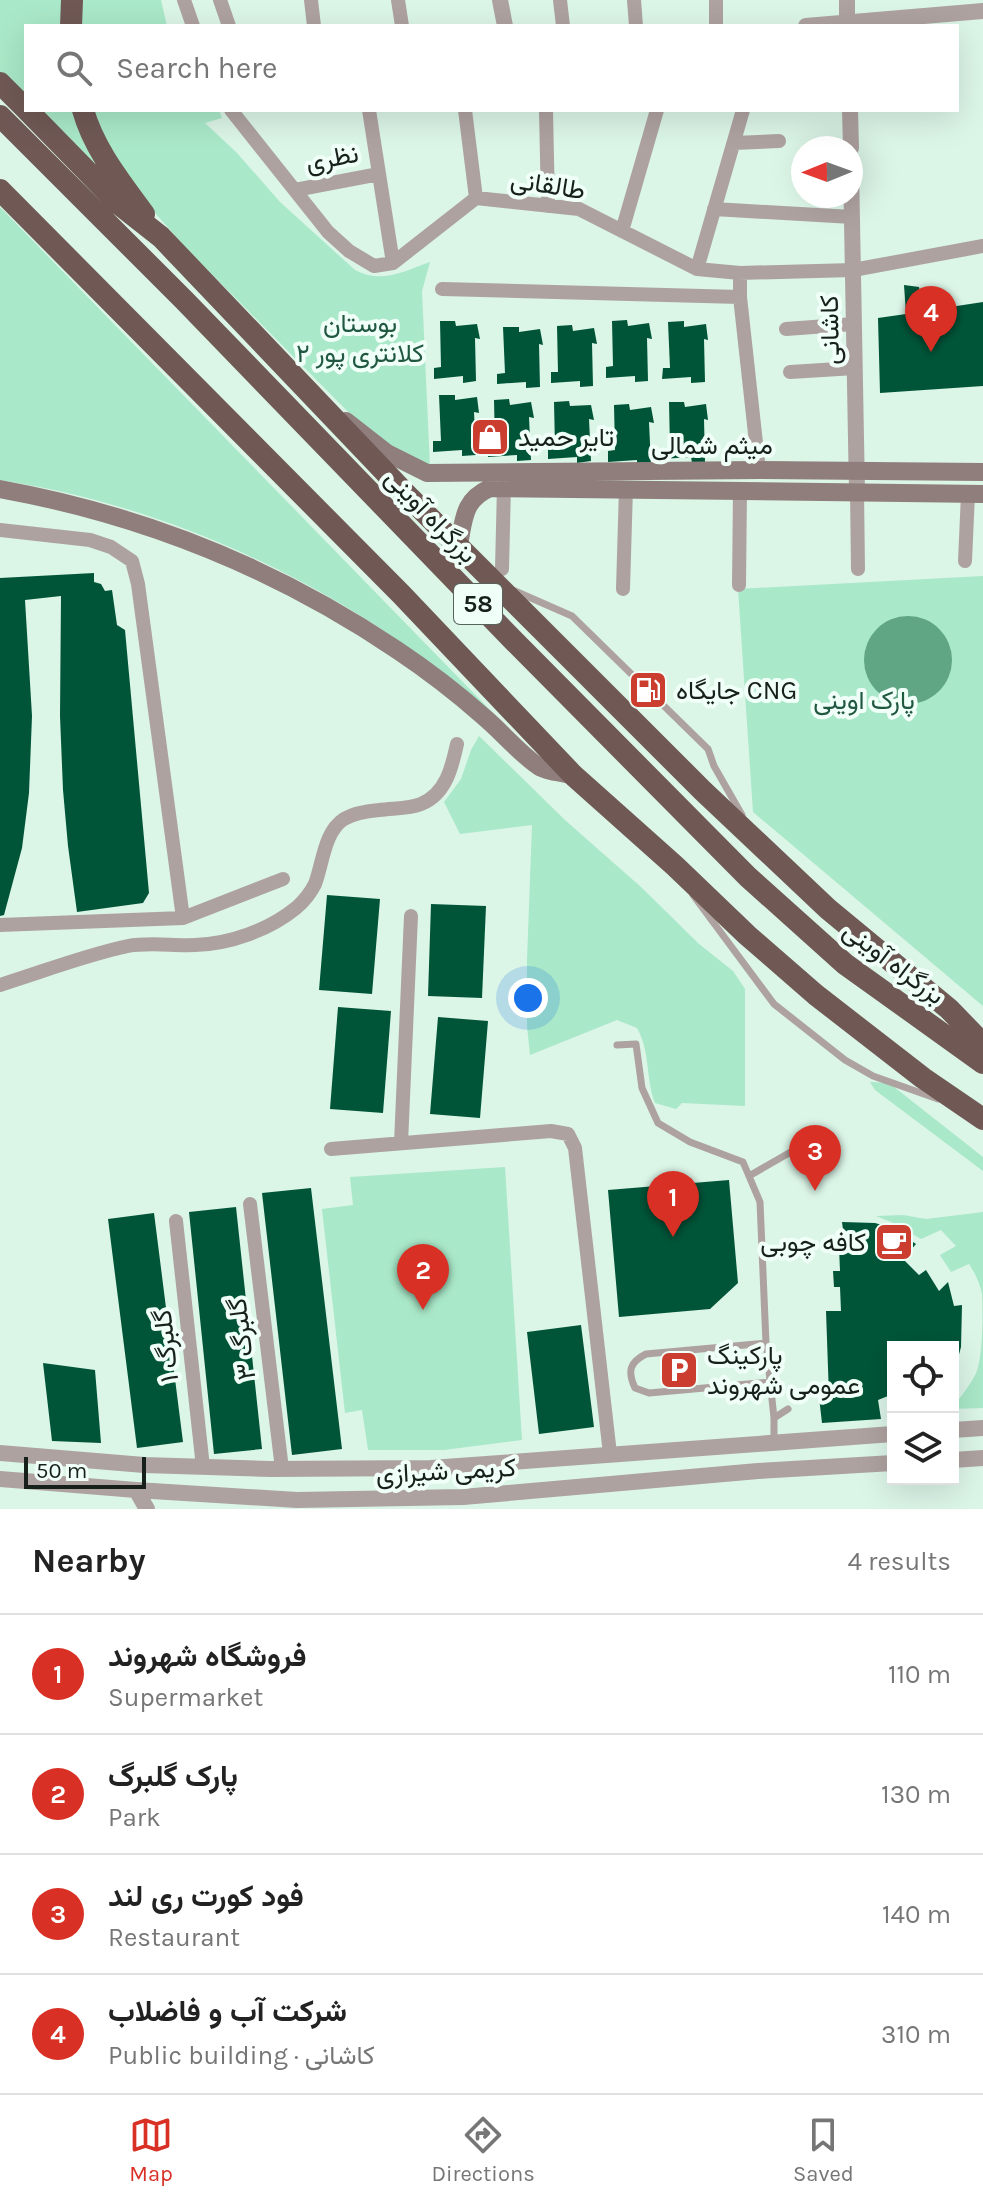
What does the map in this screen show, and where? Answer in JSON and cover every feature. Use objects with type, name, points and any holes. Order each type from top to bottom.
[{"type":"highway","points":[[71,24],[72,0]]},
{"type":"highway","points":[[0,83],[24,108]]},
{"type":"highway","points":[[28,112],[119,204],[161,237],[406,494],[459,545],[500,576],[770,856],[828,909],[949,1009],[983,1044]]},
{"type":"highway","points":[[84,112],[103,157],[161,237]]},
{"type":"highway","name":"بزرگراه آوینی","points":[[0,116],[748,877],[845,964],[983,1063]]},
{"type":"highway","name":"58","points":[[0,190],[390,583],[573,775],[816,995],[923,1078],[977,1115]]},
{"type":"main road","name":"میثم شمالی","points":[[320,402],[387,453],[427,473],[759,470],[983,472]]},
{"type":"main road","name":"میثم شمالی","points":[[459,545],[468,506],[477,494],[504,486],[976,494]]},
{"type":"main road","points":[[0,489],[49,498],[141,524],[271,576],[320,601],[418,665],[483,716],[540,768],[573,775]]},
{"type":"street","points":[[184,0],[192,24]]},
{"type":"street","points":[[220,0],[228,24]]},
{"type":"street","points":[[311,0],[314,24]]},
{"type":"street","points":[[398,0],[402,24]]},
{"type":"street","points":[[500,0],[505,24]]},
{"type":"street","points":[[560,0],[563,24]]},
{"type":"street","points":[[634,0],[636,24]]},
{"type":"street","points":[[716,0],[716,24]]},
{"type":"street","points":[[847,0],[847,24],[946,7],[983,11]]},
{"type":"street","points":[[233,112],[328,232],[349,251],[374,266],[393,263],[369,112]]},
{"type":"street","points":[[465,112],[476,198]]},
{"type":"street","points":[[546,112],[548,206]]},
{"type":"street","points":[[622,231],[656,112]]},
{"type":"street","points":[[697,269],[742,112]]},
{"type":"street","points":[[850,112],[851,136]]},
{"type":"street","points":[[734,143],[779,141]]},
{"type":"street","name":"نظری","points":[[295,190],[379,174]]},
{"type":"street","name":"طالقانی","points":[[393,263],[476,198],[579,209],[697,269],[740,273],[853,270],[983,246]]},
{"type":"street","name":"کاشانی","points":[[852,208],[857,492]]},
{"type":"street","points":[[714,209],[852,217]]},
{"type":"street","points":[[740,273],[759,470]]},
{"type":"street","points":[[442,289],[740,297]]},
{"type":"street","points":[[786,329],[854,324]]},
{"type":"street","points":[[790,372],[855,368]]},
{"type":"street","points":[[500,576],[504,486]]},
{"type":"street","points":[[623,589],[626,488]]},
{"type":"street","points":[[739,585],[740,490]]},
{"type":"street","points":[[857,492],[858,569]]},
{"type":"street","points":[[965,561],[976,494]]},
{"type":"street","points":[[0,530],[90,540],[111,547],[132,561],[138,584],[183,918]]},
{"type":"street","points":[[0,985],[131,946],[212,944],[235,940],[259,929],[296,907],[314,887],[336,825],[346,817],[366,811],[420,805],[432,797],[443,786],[452,769],[457,744]]},
{"type":"street","points":[[0,925],[183,918],[283,879]]},
{"type":"street","points":[[401,1143],[411,916]]},
{"type":"street","points":[[331,1149],[551,1131],[568,1134],[575,1148],[610,1454]]},
{"type":"street","name":"گلبرگ ۳","points":[[250,1204],[282,1469]]},
{"type":"street","name":"گلبرگ ۱","points":[[176,1221],[203,1467]]},
{"type":"street","points":[[959,1430],[983,1428]]},
{"type":"street","name":"کریمی شیرازی","points":[[0,1453],[144,1465],[282,1469],[431,1468],[887,1434]]},
{"type":"street","points":[[959,1460],[983,1458]]},
{"type":"street","points":[[506,1462],[509,1493]]},
{"type":"street","name":"کریمی شیرازی","points":[[0,1479],[297,1500],[463,1497],[758,1471],[887,1463]]},
{"type":"street","points":[[136,1490],[147,1509]]},
{"type":"street","points":[[170,1509],[178,1493]]},
{"type":"lane","points":[[500,576],[572,616],[708,749],[734,804],[770,856]]},
{"type":"lane","points":[[675,866],[700,906],[774,1004],[845,1060],[873,1076],[977,1115]]},
{"type":"lane","points":[[617,1045],[636,1044],[642,1088],[658,1123],[690,1142],[743,1162],[760,1202],[774,1442]]},
{"type":"lane","points":[[749,1176],[796,1149]]},
{"type":"lane","points":[[766,1343],[646,1354],[636,1359],[630,1367],[630,1378],[635,1388],[649,1393],[771,1382]]},
{"type":"lane","points":[[774,1418],[788,1409]]},
{"type":"green space","points":[[0,0],[64,0],[64,24],[24,24],[24,100],[0,78]]},
{"type":"green space","points":[[80,0],[161,0],[167,24],[79,24]]},
{"type":"green space","points":[[36,112],[77,112],[102,170]]},
{"type":"green space","name":"بوستان کلانتری پور ۲","points":[[93,112],[220,112],[222,118],[205,123],[237,153],[280,202],[355,270],[383,276],[430,262],[422,291],[430,468],[408,459],[362,426],[184,246],[150,207],[116,160]]},
{"type":"green space","points":[[0,207],[494,714],[372,623],[285,573],[239,551],[146,515],[49,489],[0,480]]},
{"type":"green space","name":"پارک اوینی","points":[[983,576],[983,1006],[753,812],[738,589]]},
{"type":"green space","points":[[479,736],[699,944],[733,971],[745,989],[745,1106],[682,1103],[676,1109],[655,1103],[637,1028],[617,1020],[530,1055],[527,960],[532,825],[460,834],[444,802],[461,779]]},
{"type":"green space","points":[[870,1082],[889,1083],[983,1157],[983,1171],[875,1090]]},
{"type":"green space","points":[[505,1167],[522,1440],[444,1450],[368,1450],[362,1410],[345,1413],[322,1209],[353,1205],[350,1177]]},
{"type":"green space","points":[[983,1212],[983,1408],[959,1409],[959,1400],[975,1376],[981,1344],[982,1294],[969,1264],[951,1272],[940,1255],[956,1246],[941,1230],[921,1239],[876,1216],[903,1215],[926,1219]]},
{"type":"shaded area","points":[[908,616],[925,619],[939,629],[949,643],[952,660],[949,677],[939,691],[925,701],[908,704],[891,701],[877,691],[867,677],[864,660],[867,643],[877,629],[891,619]]},
{"type":"building","points":[[904,285],[919,287],[924,311],[983,302],[983,386],[880,393],[878,318],[906,314]]},
{"type":"building","points":[[627,320],[628,326],[649,323],[652,339],[647,338],[648,381],[635,382],[635,376],[606,378],[606,367],[613,366],[612,321]]},
{"type":"building","points":[[440,321],[455,321],[456,326],[477,324],[480,339],[475,338],[476,381],[463,383],[463,376],[434,379],[434,368],[441,367]]},
{"type":"building","points":[[684,321],[684,327],[706,324],[705,382],[691,383],[691,377],[662,379],[663,368],[670,368],[668,322]]},
{"type":"building","points":[[572,325],[573,331],[594,328],[597,344],[592,343],[593,386],[580,387],[580,381],[551,383],[551,372],[558,372],[557,326]]},
{"type":"building","points":[[503,327],[519,327],[519,332],[540,329],[543,345],[539,344],[540,387],[526,388],[526,382],[497,384],[497,374],[505,373]]},
{"type":"building","points":[[439,395],[455,395],[455,400],[477,397],[479,413],[474,412],[476,455],[462,456],[462,450],[433,452],[433,441],[441,441]]},
{"type":"building","points":[[509,399],[510,405],[531,402],[534,418],[529,417],[531,460],[517,461],[517,455],[488,457],[488,446],[495,446],[494,400]]},
{"type":"building","points":[[569,401],[570,406],[591,405],[594,420],[589,419],[591,461],[577,463],[577,457],[548,459],[548,448],[555,447],[554,402]]},
{"type":"building","points":[[669,402],[684,402],[685,407],[706,404],[705,462],[692,463],[691,457],[662,459],[663,448],[670,448]]},
{"type":"building","points":[[629,404],[630,410],[651,407],[654,423],[649,422],[651,465],[637,466],[637,460],[608,462],[608,451],[615,450],[614,405]]},
{"type":"building","points":[[94,573],[94,582],[101,584],[105,591],[112,590],[117,625],[125,630],[149,893],[143,903],[77,912],[63,790],[61,596],[25,600],[32,716],[29,793],[22,848],[4,915],[0,916],[0,578]]},
{"type":"building","points":[[327,895],[380,899],[372,994],[319,990]]},
{"type":"building","points":[[431,904],[486,906],[482,998],[428,996]]},
{"type":"building","points":[[338,1007],[391,1011],[383,1113],[330,1109]]},
{"type":"building","points":[[438,1017],[488,1021],[480,1118],[430,1114]]},
{"type":"building","points":[[729,1180],[738,1283],[710,1309],[619,1317],[608,1190]]},
{"type":"building","points":[[311,1188],[342,1449],[292,1455],[262,1193]]},
{"type":"building","points":[[236,1207],[262,1449],[214,1454],[189,1212]]},
{"type":"building","points":[[154,1213],[183,1442],[137,1448],[108,1219]]},
{"type":"building","points":[[842,1222],[875,1223],[892,1228],[916,1244],[903,1259],[919,1275],[926,1270],[939,1291],[948,1282],[954,1306],[962,1305],[961,1347],[959,1354],[959,1341],[887,1341],[887,1396],[878,1400],[881,1419],[822,1423],[819,1397],[829,1396],[826,1311],[841,1311],[840,1287],[834,1287],[833,1271],[840,1271],[839,1247],[845,1245]]},
{"type":"building","points":[[581,1325],[594,1427],[539,1434],[527,1332]]},
{"type":"building","points":[[43,1363],[95,1370],[101,1443],[52,1441]]},
{"type":"place","name":"شرکت آب و فاضلاب","points":[[931,352]]},
{"type":"place","name":"تایر حمید","points":[[490,437]]},
{"type":"place","name":"جایگاه CNG","points":[[648,690]]},
{"type":"place","name":"فود کورت ری لند","points":[[815,1191]]},
{"type":"place","name":"فروشگاه شهروند","points":[[673,1237]]},
{"type":"place","name":"کافه چوبی","points":[[894,1242]]},
{"type":"place","name":"پارک گلبرگ","points":[[423,1310]]},
{"type":"place","name":"پارکینگ عمومی شهروند","points":[[679,1370]]}]
